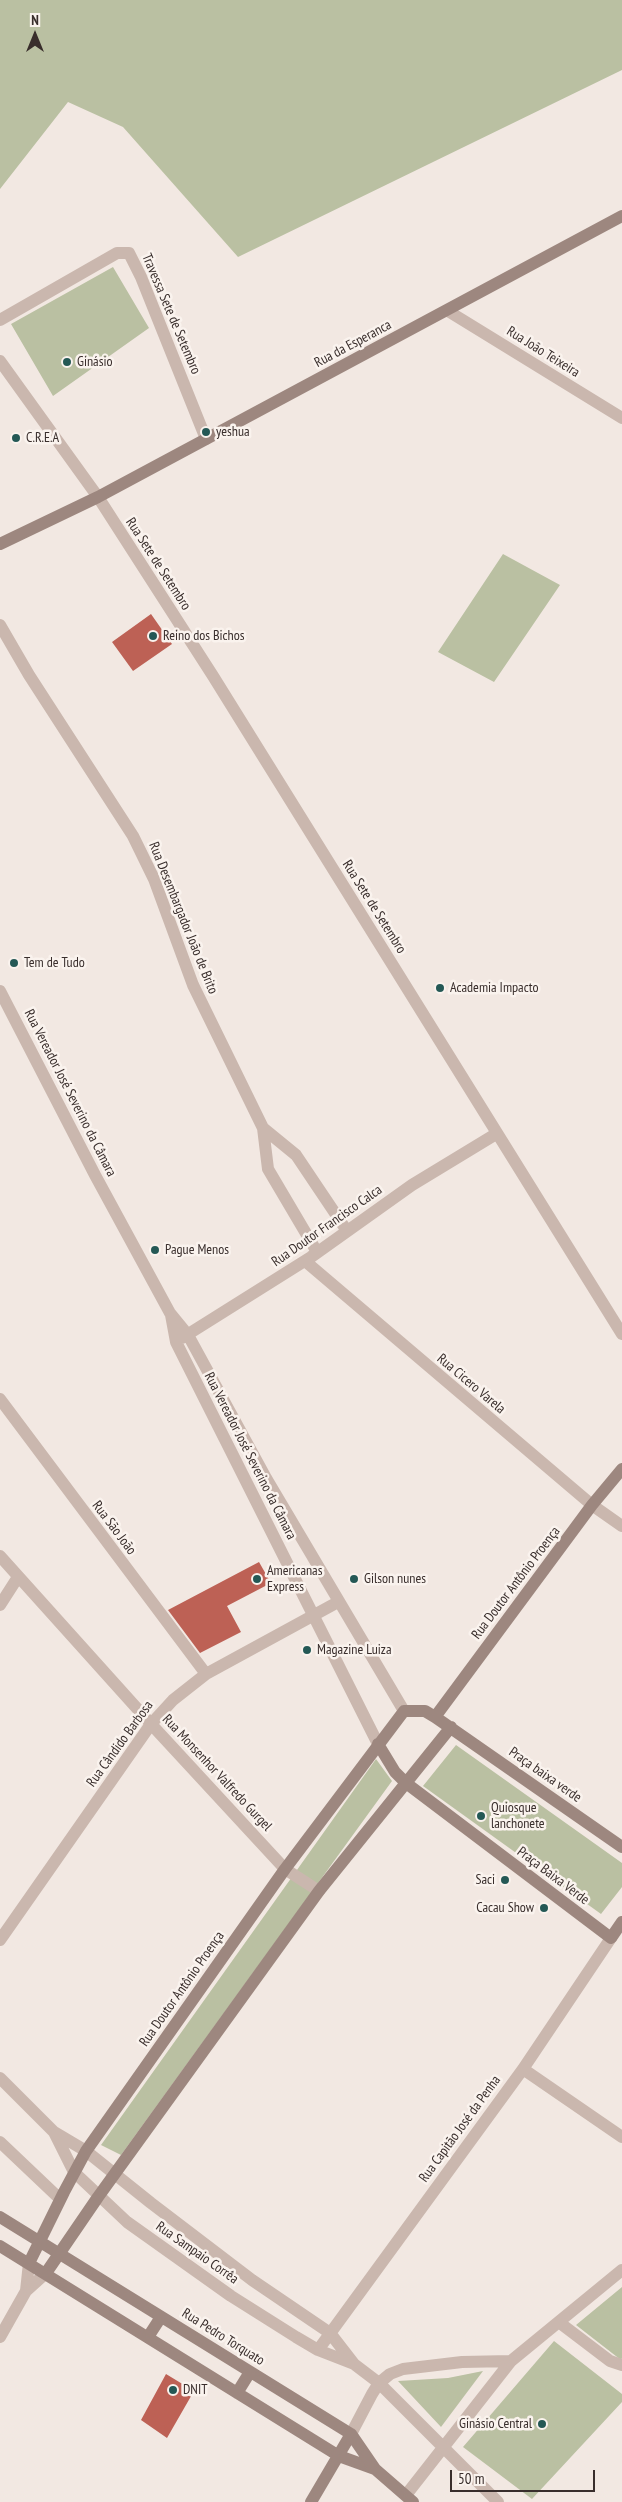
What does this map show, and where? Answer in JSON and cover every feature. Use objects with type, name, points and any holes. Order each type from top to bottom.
[{"type":"main road","name":"Rua da Esperanca","points":[[0,544],[98,497],[622,216]]},
{"type":"main road","name":"Rua Doutor Antônio Proença","points":[[435,1717],[592,1505],[622,1469]]},
{"type":"main road","points":[[46,2273],[98,2197],[319,1891],[451,1727],[425,1711],[404,1711],[378,1744]]},
{"type":"main road","name":"Praça baixa verde","points":[[451,1727],[622,1847]]},
{"type":"main road","name":"Rua Doutor Antônio Proença","points":[[30,2264],[39,2240],[86,2151],[285,1869],[378,1744]]},
{"type":"main road","name":"Praça Baixa Verde","points":[[378,1744],[395,1772],[406,1783],[611,1938]]},
{"type":"main road","name":"Rua Capitão José da Penha","points":[[611,1938],[622,1922]]},
{"type":"main road","name":"Rua Pedro Torquato","points":[[0,2217],[351,2434],[375,2469],[410,2499]]},
{"type":"main road","points":[[0,2246],[339,2456],[375,2469]]},
{"type":"main road","points":[[148,2337],[161,2316]]},
{"type":"main road","points":[[237,2393],[250,2372]]},
{"type":"main road","points":[[310,2502],[351,2434]]},
{"type":"street","name":"Travessa Sete de Setembro","points":[[0,320],[16,308],[117,253],[129,253],[141,277],[206,439]]},
{"type":"street","name":"Rua João Teixeira","points":[[448,311],[622,418]]},
{"type":"street","name":"Rua Sete de Setembro","points":[[0,362],[98,497],[326,857],[496,1134],[622,1334]]},
{"type":"street","name":"Rua Desembargador João de Brito","points":[[0,625],[133,836],[154,879],[193,985],[262,1128],[268,1169],[317,1252]]},
{"type":"street","name":"Rua Vereador José Severino da Câmara","points":[[0,991],[95,1175],[170,1313],[188,1335],[266,1478],[404,1711]]},
{"type":"street","name":"Rua Desembargador João de Brito","points":[[262,1128],[296,1155],[347,1231]]},
{"type":"street","name":"Rua Doutor Francisco Calca","points":[[176,1342],[305,1261],[412,1185],[496,1134]]},
{"type":"street","name":"Rua Cicero Varela","points":[[305,1261],[592,1505],[622,1526]]},
{"type":"street","name":"Rua Vereador José Severino da Câmara","points":[[170,1313],[176,1342],[378,1744]]},
{"type":"street","name":"Rua São João","points":[[0,1399],[206,1674]]},
{"type":"street","points":[[248,1487],[266,1478]]},
{"type":"street","name":"Rua Monsenhor Valfredo Gurgel","points":[[0,1556],[150,1724],[285,1869],[319,1891]]},
{"type":"street","points":[[0,1605],[18,1577]]},
{"type":"street","name":"Rua Cândido Barbosa","points":[[0,1940],[150,1724],[173,1700],[206,1674],[338,1602]]},
{"type":"street","name":"Rua Capitão José da Penha","points":[[318,2350],[522,2069],[611,1938]]},
{"type":"street","points":[[522,2069],[622,2137]]},
{"type":"street","name":"Rua Sampaio Corrêa","points":[[0,2078],[54,2132],[86,2151],[150,2203],[252,2280],[330,2332],[354,2364],[379,2383],[498,2502]]},
{"type":"street","name":"Rua Sampaio Corrêa","points":[[54,2132],[74,2172],[98,2197],[127,2222],[231,2296],[318,2350],[354,2364]]},
{"type":"street","points":[[0,2142],[60,2199]]},
{"type":"street","points":[[26,2291],[30,2264]]},
{"type":"street","points":[[410,2499],[444,2448],[511,2361],[560,2323],[622,2270]]},
{"type":"street","points":[[0,2336],[26,2291],[46,2273]]},
{"type":"street","points":[[560,2323],[610,2361],[622,2365]]},
{"type":"street","points":[[351,2434],[379,2383],[390,2374],[403,2369],[462,2362],[511,2361]]},
{"type":"green space","points":[[0,0],[622,0],[622,70],[238,257],[123,127],[68,102],[0,189]]},
{"type":"green space","name":"Ginásio","points":[[113,267],[149,328],[53,396],[11,324]]},
{"type":"green space","points":[[503,554],[560,585],[494,682],[438,652]]},
{"type":"green space","points":[[456,1745],[622,1863],[622,1887],[601,1914],[423,1786]]},
{"type":"green space","points":[[376,1759],[392,1781],[121,2155],[101,2145]]},
{"type":"green space","points":[[622,2287],[622,2358],[621,2360],[576,2325]]},
{"type":"green space","name":"Ginásio Central","points":[[554,2341],[622,2394],[622,2402],[532,2499],[463,2447]]},
{"type":"green space","points":[[483,2371],[441,2427],[398,2381],[448,2378]]},
{"type":"building","points":[[151,614],[172,644],[133,671],[112,642]]},
{"type":"building","points":[[259,1562],[271,1583],[227,1606],[241,1632],[200,1653],[168,1610]]},
{"type":"building","points":[[166,2374],[194,2391],[167,2438],[141,2420]]},
{"type":"place","name":"Ginásio","points":[[67,362]]},
{"type":"place","name":"yeshua","points":[[206,432]]},
{"type":"place","name":"C.R.E.A","points":[[16,438]]},
{"type":"place","name":"Reino dos Bichos","points":[[153,636]]},
{"type":"place","name":"Tem de Tudo","points":[[14,963]]},
{"type":"place","name":"Academia Impacto","points":[[440,988]]},
{"type":"place","name":"Pague Menos","points":[[155,1250]]},
{"type":"place","name":"Americanas Express","points":[[257,1579]]},
{"type":"place","name":"Gilson nunes","points":[[354,1579]]},
{"type":"place","name":"Magazine Luiza","points":[[307,1650]]},
{"type":"place","name":"Quiosque lanchonete","points":[[481,1816]]},
{"type":"place","name":"Saci","points":[[505,1880]]},
{"type":"place","name":"Cacau Show","points":[[544,1908]]},
{"type":"place","name":"DNIT","points":[[173,2390]]},
{"type":"place","name":"Ginásio Central","points":[[542,2424]]}]
